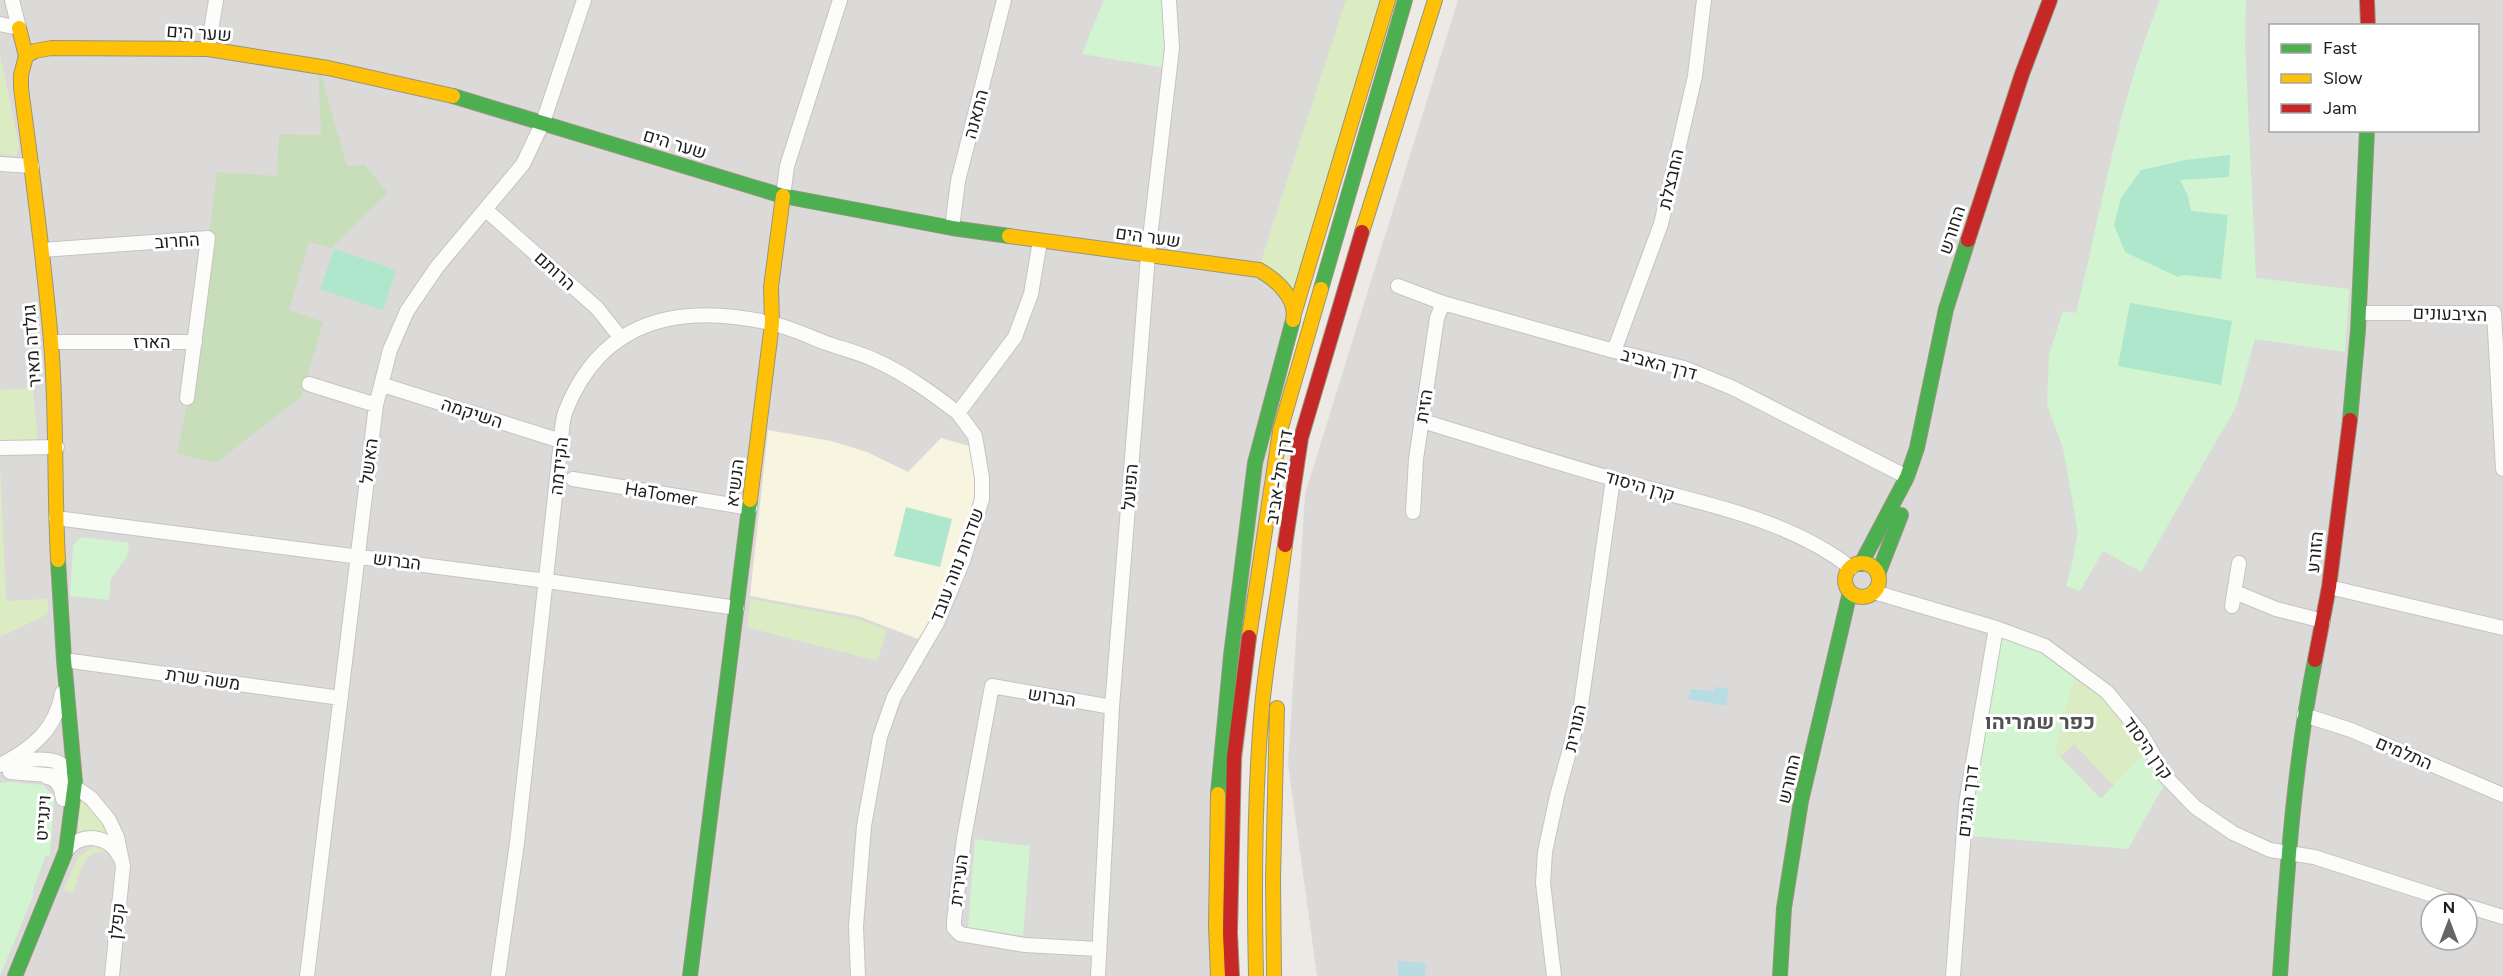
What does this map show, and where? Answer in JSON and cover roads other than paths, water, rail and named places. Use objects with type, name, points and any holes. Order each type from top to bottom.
[{"type":"main road","points":[[1218,976],[1216,927],[1218,791],[1231,656],[1255,463],[1294,314],[1388,0]]},
{"type":"main road","name":"דרך תל-אביב","points":[[1232,976],[1230,932],[1234,757],[1256,586],[1280,431],[1405,0]]},
{"type":"main road","name":"דרך תל-אביב","points":[[1256,976],[1254,896],[1256,788],[1262,705],[1301,438],[1358,244],[1435,0]]},
{"type":"main road","name":"החורש","points":[[1856,566],[1907,477],[1917,448],[1946,309],[2022,74],[2049,0]]},
{"type":"main road","points":[[2367,0],[2368,24]]},
{"type":"main road","name":"גולדה מאיר","points":[[19,28],[26,56],[21,75],[21,88],[42,250],[51,342],[57,447],[56,518],[69,782]]},
{"type":"main road","name":"שער הים","points":[[26,56],[35,51],[51,48],[208,49],[328,68],[409,84],[543,122],[783,196],[952,228],[1259,270],[1277,280],[1288,294],[1294,314]]},
{"type":"main road","name":"הזורע","points":[[2280,976],[2288,854],[2304,715],[2329,587],[2352,400],[2359,313],[2367,132]]},
{"type":"main road","name":"הנשיא","points":[[690,976],[750,508],[772,323],[771,287],[783,196]]},
{"type":"main road","name":"החורש","points":[[1878,574],[1906,503],[1907,477]]},
{"type":"main road","points":[[1856,566],[1871,566],[1878,574],[1879,582],[1874,592],[1862,597],[1850,592],[1846,577],[1856,566]]},
{"type":"main road","points":[[1274,976],[1273,879],[1282,577]]},
{"type":"main road","name":"החורש","points":[[1780,976],[1784,908],[1801,801],[1850,592]]},
{"type":"main road","name":"גולדה מאיר","points":[[64,662],[69,782]]},
{"type":"main road","name":"וינגייט","points":[[15,976],[66,851],[69,782]]},
{"type":"main road","name":"וינגייט","points":[[44,907],[58,859],[69,782]]},
{"type":"street","points":[[0,24],[19,28],[12,0]]},
{"type":"street","points":[[208,49],[216,0]]},
{"type":"street","name":"האשל","points":[[307,976],[376,405],[383,385],[390,350],[407,311],[437,267],[523,164],[543,122],[584,0]]},
{"type":"street","name":"הנשיא","points":[[783,196],[788,166],[840,0]]},
{"type":"street","name":"התאנה","points":[[952,228],[958,181],[1004,0]]},
{"type":"street","name":"הפועל","points":[[1098,976],[1112,707],[1140,351],[1148,255],[1172,48],[1168,0]]},
{"type":"street","name":"החבצלת","points":[[1614,351],[1661,224],[1695,76],[1704,0]]},
{"type":"street","points":[[0,164],[32,166]]},
{"type":"street","name":"הרותם","points":[[486,210],[597,308],[620,337]]},
{"type":"street","name":"החרוב","points":[[42,250],[208,238],[195,342]]},
{"type":"street","points":[[958,412],[1015,337],[1031,294],[1040,241]]},
{"type":"street","name":"דרך האביב","points":[[1398,286],[1443,303],[1614,351],[1684,368],[1733,387],[1907,477]]},
{"type":"street","name":"הזית","points":[[1413,512],[1416,459],[1437,318],[1443,303]]},
{"type":"street","name":"הציבעונים","points":[[2359,313],[2494,313],[2503,469]]},
{"type":"street","name":"הקידמה","points":[[498,976],[518,831],[565,411],[591,364],[620,337],[655,320],[739,317],[772,323],[877,361],[932,393],[958,412]]},
{"type":"street","name":"הארז","points":[[51,342],[195,342],[187,398]]},
{"type":"street","points":[[309,384],[376,405]]},
{"type":"street","name":"השיקמה","points":[[383,385],[561,441]]},
{"type":"street","name":"שדרות נווה עובד","points":[[858,976],[856,926],[864,826],[880,737],[894,697],[937,623],[963,561],[982,499],[982,478],[975,436],[958,412]]},
{"type":"street","name":"קרן היסוד","points":[[1422,421],[1613,479],[1725,510],[1784,530],[1856,566]]},
{"type":"street","points":[[0,448],[57,447]]},
{"type":"street","name":"HaTomer","points":[[573,479],[750,508]]},
{"type":"street","name":"הנורית","points":[[1554,976],[1543,883],[1545,852],[1557,796],[1580,712],[1613,479]]},
{"type":"street","name":"הברוש","points":[[56,518],[358,556],[737,608]]},
{"type":"street","points":[[2240,563],[2233,599],[2323,621]]},
{"type":"street","points":[[2329,587],[2503,628]]},
{"type":"street","name":"קרן היסוד","points":[[1874,592],[1996,628],[2045,646],[2107,692],[2140,733],[2166,777],[2195,807],[2234,833],[2270,850],[2314,857],[2423,892]]},
{"type":"street","name":"דרך הגנים","points":[[1953,976],[1965,804],[1996,628]]},
{"type":"street","name":"משה שרת","points":[[64,662],[341,698]]},
{"type":"street","points":[[3,769],[54,723],[60,707],[64,682]]},
{"type":"street","name":"הברוש","points":[[992,686],[1112,707]]},
{"type":"street","name":"העירית","points":[[992,686],[964,838],[954,928],[960,934],[1025,945],[1098,949]]},
{"type":"street","name":"התלמים","points":[[2304,715],[2351,730],[2503,795]]},
{"type":"street","points":[[3,769],[38,760],[57,761],[69,782]]},
{"type":"street","name":"קפלן","points":[[3,769],[56,780],[60,786],[69,782],[97,804],[109,820],[117,837],[123,866],[112,976]]},
{"type":"street","points":[[66,851],[71,844],[79,840],[87,838],[103,840],[114,848],[123,866]]},
{"type":"street","points":[[2479,910],[2503,917]]},
{"type":"water","points":[[1715,687],[1728,688],[1727,706],[1688,699],[1691,689],[1714,691]]},
{"type":"water","points":[[1398,961],[1426,963],[1425,976],[1398,976]]},
{"type":"district","name":"כפר שמריהו","points":[[2040,722]]}]
